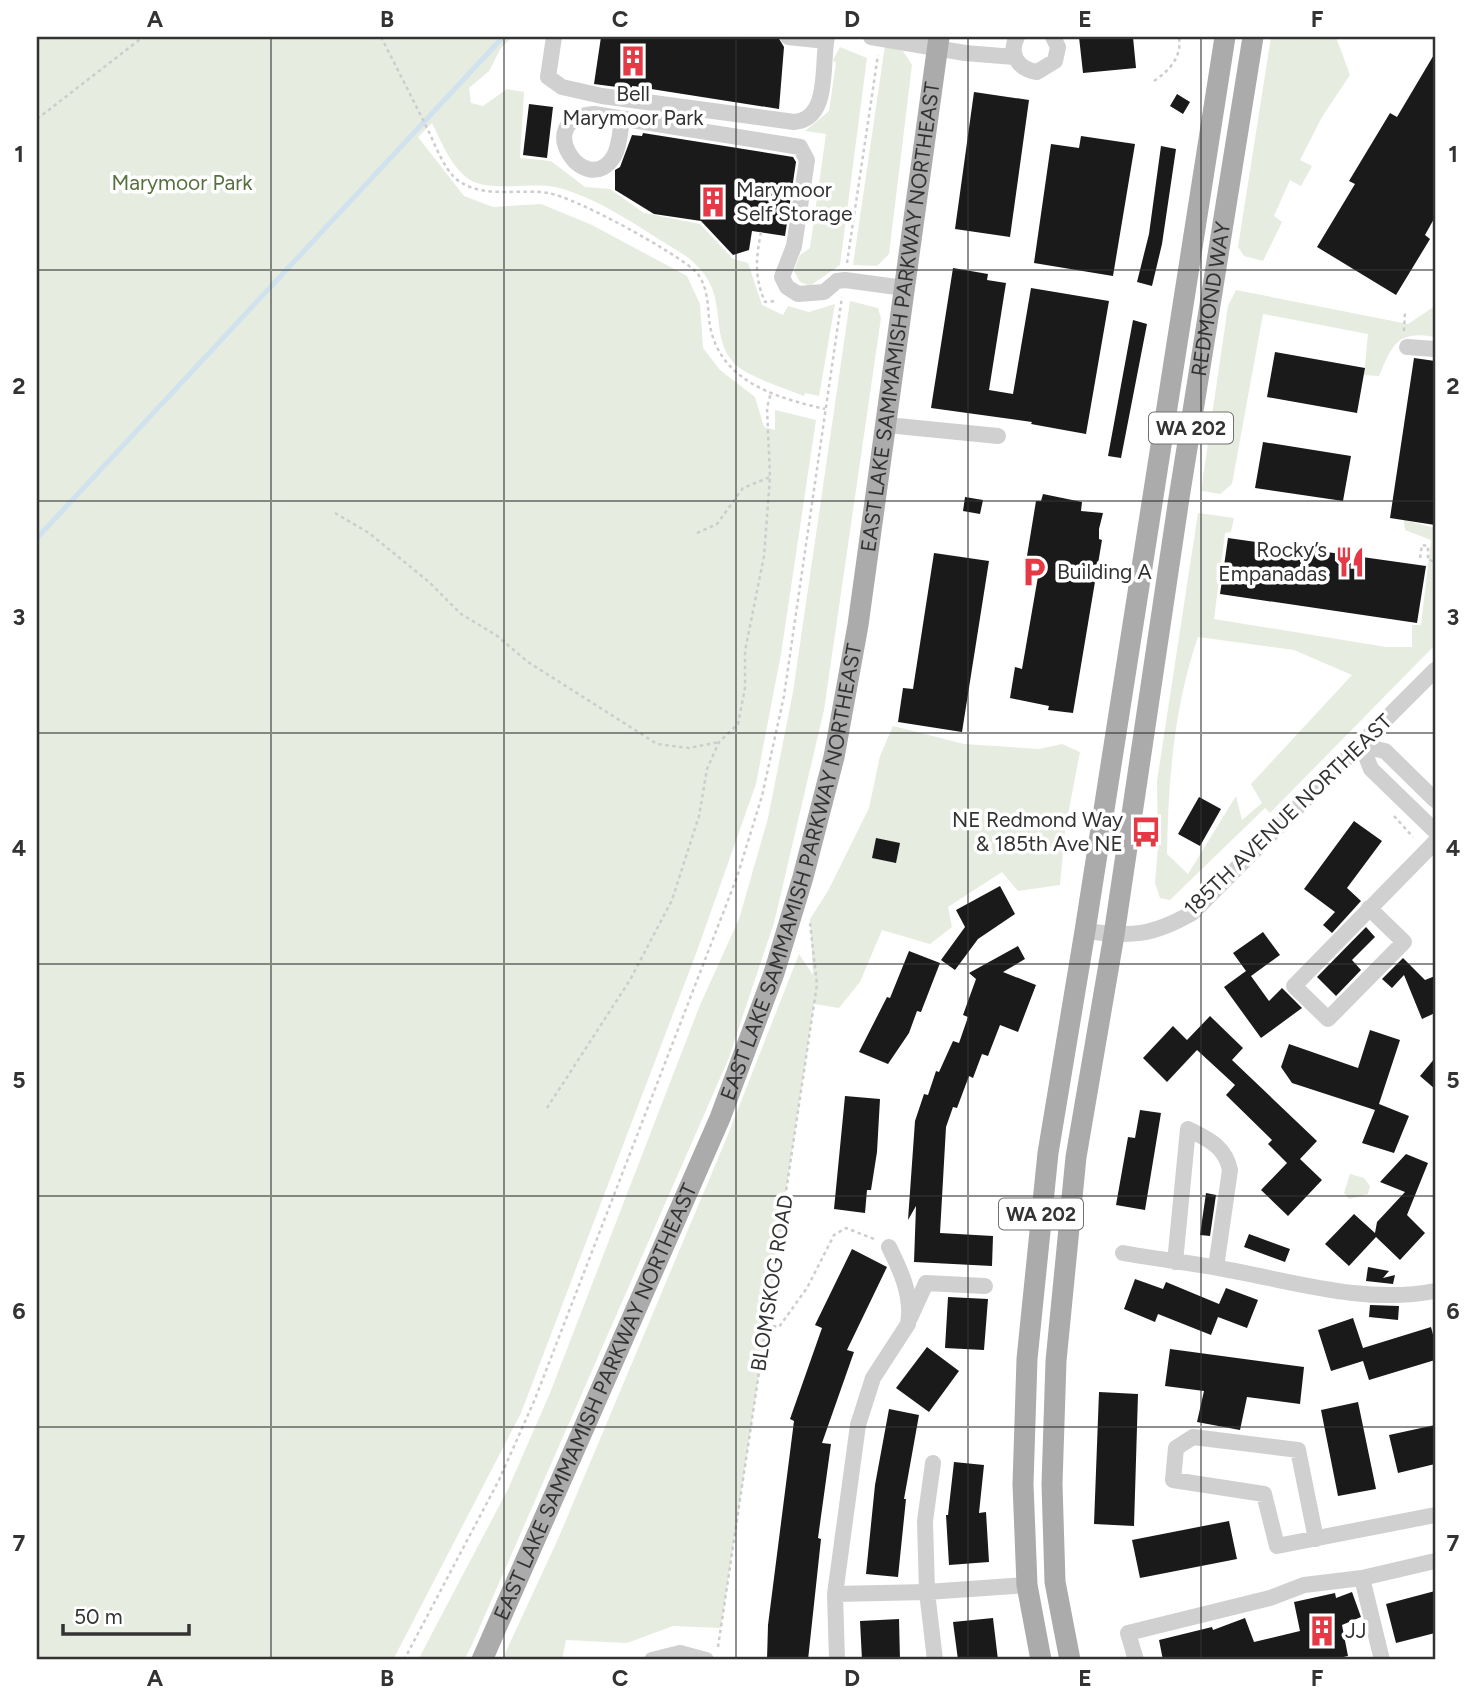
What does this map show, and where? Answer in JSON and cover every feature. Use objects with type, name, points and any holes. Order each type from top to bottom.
[{"type":"main road","name":"REDMOND WAY","points":[[1086,931],[1225,37]]},
{"type":"main road","name":"REDMOND WAY","points":[[1114,935],[1179,498],[1254,37]]},
{"type":"main road","name":"EAST LAKE SAMMAMISH PARKWAY NORTHEAST","points":[[482,1660],[720,1118],[774,973],[834,757],[858,625],[938,42]]},
{"type":"main road","name":"WA 202","points":[[1041,1660],[1027,1585],[1023,1484],[1027,1359],[1048,1153],[1086,931]]},
{"type":"main road","name":"WA 202","points":[[1070,1660],[1055,1581],[1052,1484],[1056,1361],[1076,1157],[1114,935]]},
{"type":"street","points":[[554,37],[548,77],[562,87],[602,96],[794,122],[806,121],[814,114],[820,97],[826,39],[788,37]]},
{"type":"street","points":[[871,37],[938,42],[1014,57],[1029,71],[1044,70],[1057,55],[1054,37]]},
{"type":"street","points":[[1013,37],[1014,57]]},
{"type":"street","points":[[622,119],[800,147],[807,159],[794,246],[782,276],[787,287],[798,294],[812,295],[845,280],[904,288]]},
{"type":"street","points":[[1406,347],[1435,349]]},
{"type":"street","points":[[887,425],[998,436]]},
{"type":"street","name":"185TH AVENUE NORTHEAST","points":[[1086,931],[1133,936],[1166,929],[1192,913],[1362,746],[1435,670]]},
{"type":"street","points":[[1362,746],[1385,751],[1435,800]]},
{"type":"street","points":[[1362,746],[1371,769],[1435,831]]},
{"type":"street","points":[[1369,908],[1404,942],[1328,1019],[1294,986],[1369,908],[1435,842]]},
{"type":"street","points":[[1175,1262],[1188,1129],[1217,1144],[1227,1156],[1230,1170],[1216,1267]]},
{"type":"street","points":[[889,1247],[903,1275],[910,1310],[908,1324]]},
{"type":"street","points":[[1123,1253],[1216,1267],[1329,1290],[1380,1294],[1435,1291]]},
{"type":"street","points":[[837,1660],[835,1594],[865,1397],[908,1324],[926,1283],[985,1286]]},
{"type":"street","points":[[1316,1539],[1298,1450],[1193,1437],[1176,1448],[1173,1480],[1264,1494],[1277,1546],[1316,1539],[1435,1515]]},
{"type":"street","points":[[933,1463],[925,1521],[927,1592],[936,1660]]},
{"type":"street","points":[[1136,1660],[1128,1633],[1270,1598],[1304,1585],[1362,1578],[1435,1561]]},
{"type":"street","points":[[1362,1578],[1382,1660]]},
{"type":"street","points":[[835,1594],[927,1592],[1027,1585]]},
{"type":"street","points":[[652,1660],[680,1653],[706,1660]]},
{"type":"path","points":[[37,119],[143,37]]},
{"type":"path","points":[[381,37],[435,144],[456,178],[469,186],[488,191],[548,193],[572,200],[695,271],[709,301],[709,321],[718,354],[731,371],[787,400],[825,409]]},
{"type":"path","points":[[1154,80],[1175,61],[1181,47],[1180,37]]},
{"type":"path","points":[[846,265],[879,52]]},
{"type":"path","points":[[404,1660],[499,1480],[535,1399],[737,877],[762,796],[784,696],[843,293]]},
{"type":"path","points":[[547,1108],[630,980],[672,900],[699,816],[707,769],[719,742],[738,724],[745,688],[745,651],[764,556],[770,477],[767,408],[771,391]]},
{"type":"path","points":[[697,533],[716,524],[743,488],[770,477]]},
{"type":"path","points":[[335,513],[369,533],[429,582],[461,614],[495,635],[528,662],[657,744],[689,748],[719,742]]},
{"type":"path","points":[[1420,558],[1422,545],[1428,546],[1427,561],[1434,561],[1435,556]]},
{"type":"path","name":"BLOMSKOG ROAD","points":[[718,1647],[817,984],[810,919]]},
{"type":"path","points":[[766,1325],[779,1327],[794,1308],[834,1235],[846,1228],[889,1247]]},
{"type":"green space","name":"Marymoor Park","points":[[37,37],[512,37],[501,48],[489,71],[469,88],[471,103],[483,106],[507,89],[524,92],[520,158],[551,161],[585,187],[610,189],[644,213],[700,224],[733,259],[748,263],[762,305],[783,315],[788,306],[809,312],[835,304],[819,396],[805,393],[804,396],[768,382],[736,365],[726,352],[714,294],[708,279],[678,251],[618,214],[571,192],[546,186],[478,184],[463,175],[452,162],[432,123],[418,137],[464,196],[493,207],[541,204],[592,225],[687,276],[700,304],[703,348],[720,370],[755,397],[764,427],[775,430],[775,410],[816,420],[781,654],[756,784],[697,951],[521,1413],[393,1660],[37,1660]]},
{"type":"green space","points":[[1271,37],[1336,37],[1350,75],[1322,117],[1300,160],[1312,166],[1301,186],[1290,180],[1274,216],[1282,222],[1263,261],[1244,256],[1238,247]]},
{"type":"green space","points":[[885,45],[903,51],[912,65],[889,254],[877,266],[853,265]]},
{"type":"green space","points":[[840,47],[867,58],[840,265],[810,286],[800,282],[794,271],[800,255],[810,248],[826,134],[805,131],[829,111],[836,63],[833,60]]},
{"type":"green space","points":[[1236,290],[1408,324],[1435,306],[1435,337],[1422,335],[1404,338],[1388,355],[1379,376],[1364,375],[1368,334],[1263,314],[1232,484],[1220,494],[1202,491],[1203,477],[1228,306]]},
{"type":"green space","points":[[850,301],[878,308],[881,318],[824,710],[774,923],[728,1060],[471,1647],[464,1660],[418,1660],[508,1489],[550,1393],[700,1005],[739,919],[768,818],[793,692]]},
{"type":"green space","points":[[1198,513],[1234,518],[1231,532],[1225,533],[1214,619],[1386,647],[1412,647],[1412,625],[1421,625],[1431,540],[1405,530],[1404,520],[1435,528],[1435,645],[1270,813],[1265,808],[1170,900],[1160,898],[1155,883],[1158,847],[1157,781]],"holes":[[[1198,637],[1294,650],[1352,675],[1251,784],[1262,803],[1242,820],[1236,796],[1188,874],[1167,854],[1168,827],[1178,717]]]},
{"type":"green space","points":[[893,726],[964,744],[1039,749],[1062,744],[1080,752],[1065,830],[1060,885],[1018,891],[1002,872],[948,907],[952,927],[930,944],[882,930],[860,982],[839,1008],[814,1004],[721,1628],[673,1626],[627,1643],[566,1640],[562,1660],[502,1660],[558,1539],[727,1137],[799,954],[813,975],[810,919],[828,891],[869,808],[880,756]]},
{"type":"green space","points":[[1350,1174],[1364,1178],[1370,1186],[1368,1194],[1349,1199],[1344,1193]]},
{"type":"building","points":[[601,37],[778,37],[784,47],[779,109],[632,86],[632,89],[594,84]]},
{"type":"building","points":[[1079,37],[1133,37],[1136,68],[1083,73]]},
{"type":"building","points":[[1435,53],[1435,217],[1425,235],[1430,239],[1396,295],[1317,247],[1355,184],[1349,181],[1390,113],[1397,117]]},
{"type":"building","points":[[974,92],[1029,100],[1010,237],[955,229]]},
{"type":"building","points":[[1177,94],[1190,102],[1183,114],[1170,106]]},
{"type":"building","points":[[529,104],[553,107],[547,158],[523,155]]},
{"type":"building","name":"Marymoor Self Storage","points":[[643,133],[793,157],[796,162],[785,236],[752,231],[749,250],[733,255],[701,221],[654,214],[615,190],[615,170],[620,167],[632,135],[642,136]]},
{"type":"building","points":[[1081,136],[1135,144],[1113,276],[1034,263],[1051,144],[1079,148]]},
{"type":"building","points":[[1161,146],[1176,149],[1162,244],[1152,286],[1137,282],[1149,234]]},
{"type":"building","points":[[953,268],[988,274],[987,280],[1006,283],[989,390],[1013,394],[1031,288],[1109,301],[1086,434],[1031,424],[1032,422],[931,408]]},
{"type":"building","points":[[1133,320],[1147,324],[1121,458],[1108,456]]},
{"type":"building","points":[[1275,352],[1365,368],[1357,413],[1267,397]]},
{"type":"building","points":[[1414,358],[1435,361],[1435,525],[1390,518]]},
{"type":"building","points":[[1263,442],[1351,456],[1343,501],[1255,488]]},
{"type":"building","points":[[1043,494],[1082,502],[1081,511],[1103,513],[1099,529],[1099,539],[1102,540],[1073,713],[1048,710],[1049,706],[1010,698],[1015,667],[1022,669],[1041,559],[1027,556],[1036,501],[1041,501]]},
{"type":"building","points":[[965,497],[983,500],[980,514],[963,511]]},
{"type":"building","points":[[1228,538],[1426,566],[1417,623],[1220,594]]},
{"type":"building","points":[[934,553],[989,561],[962,732],[898,722],[903,688],[913,689]]},
{"type":"building","points":[[1199,797],[1221,809],[1200,846],[1178,834]]},
{"type":"building","points":[[1354,821],[1382,841],[1347,888],[1361,901],[1332,933],[1323,925],[1335,912],[1304,889]]},
{"type":"building","points":[[876,838],[900,843],[896,863],[872,858]]},
{"type":"building","points":[[1000,886],[1015,914],[978,939],[955,970],[941,960],[965,927],[956,910]]},
{"type":"building","points":[[1366,927],[1375,937],[1352,960],[1361,970],[1336,996],[1317,977]]},
{"type":"building","points":[[1263,932],[1280,955],[1251,976],[1269,1001],[1282,988],[1302,1008],[1261,1038],[1224,987],[1246,971],[1233,953]]},
{"type":"building","points":[[1018,946],[1025,959],[1003,972],[1036,985],[1018,1032],[1000,1025],[988,1056],[982,1054],[973,1078],[969,1076],[957,1108],[953,1107],[946,1127],[940,1233],[993,1236],[992,1266],[914,1262],[916,1206],[908,1220],[915,1121],[924,1094],[928,1095],[936,1071],[939,1072],[953,1041],[959,1043],[968,1017],[963,1015],[976,979],[969,973]]},
{"type":"building","points":[[909,951],[940,963],[921,1012],[917,1011],[909,1033],[888,1064],[859,1052],[887,997],[890,998]]},
{"type":"building","points":[[1403,958],[1425,980],[1435,976],[1435,1013],[1422,1019],[1404,975],[1392,988],[1382,979]]},
{"type":"building","points":[[1210,1016],[1243,1048],[1232,1060],[1317,1141],[1300,1159],[1322,1180],[1288,1216],[1261,1190],[1287,1163],[1268,1144],[1272,1140],[1226,1095],[1235,1085],[1197,1050],[1167,1082],[1143,1058],[1173,1026],[1187,1040]]},
{"type":"building","points":[[1370,1030],[1400,1040],[1379,1104],[1409,1116],[1394,1153],[1362,1143],[1375,1110],[1292,1083],[1281,1067],[1289,1044],[1358,1068]]},
{"type":"building","points":[[1435,1058],[1435,1089],[1420,1076]]},
{"type":"building","points":[[845,1096],[880,1099],[877,1152],[871,1190],[867,1190],[865,1213],[834,1209]]},
{"type":"building","points":[[1140,1110],[1161,1113],[1145,1210],[1116,1205],[1128,1137],[1135,1138]]},
{"type":"building","points":[[1406,1154],[1428,1163],[1407,1215],[1425,1233],[1400,1260],[1376,1237],[1349,1266],[1325,1244],[1354,1214],[1375,1233],[1377,1222],[1405,1192],[1380,1182]]},
{"type":"building","points":[[1206,1193],[1216,1195],[1210,1236],[1200,1235]]},
{"type":"building","points":[[1249,1234],[1290,1249],[1285,1262],[1244,1247]]},
{"type":"building","points":[[852,1249],[887,1267],[847,1350],[854,1352],[822,1443],[831,1444],[818,1538],[821,1539],[808,1660],[767,1660],[768,1625],[794,1421],[790,1419],[822,1328],[815,1325]]},
{"type":"building","points":[[1368,1267],[1389,1271],[1383,1278],[1395,1275],[1393,1284],[1366,1281]]},
{"type":"building","points":[[1135,1279],[1163,1289],[1166,1282],[1219,1304],[1226,1288],[1258,1300],[1247,1328],[1218,1317],[1211,1335],[1158,1314],[1155,1322],[1124,1309]]},
{"type":"building","points":[[948,1297],[988,1299],[984,1350],[945,1348]]},
{"type":"building","points":[[1370,1305],[1399,1306],[1398,1320],[1369,1317]]},
{"type":"building","points":[[1353,1318],[1363,1348],[1431,1327],[1435,1342],[1435,1360],[1369,1380],[1363,1361],[1331,1371],[1318,1330]]},
{"type":"building","points":[[927,1347],[959,1371],[929,1412],[896,1388]]},
{"type":"building","points":[[1170,1349],[1304,1367],[1300,1404],[1247,1397],[1240,1430],[1197,1422],[1204,1391],[1165,1386]]},
{"type":"building","points":[[1099,1392],[1138,1394],[1134,1526],[1094,1524]]},
{"type":"building","points":[[1358,1402],[1376,1489],[1338,1496],[1321,1410]]},
{"type":"building","points":[[889,1409],[919,1415],[904,1499],[898,1577],[866,1574],[875,1485]]},
{"type":"building","points":[[1435,1425],[1435,1464],[1398,1473],[1389,1435]]},
{"type":"building","points":[[954,1462],[984,1465],[979,1513],[986,1512],[989,1562],[949,1565],[946,1515]]},
{"type":"building","points":[[1229,1521],[1237,1559],[1140,1578],[1132,1540]]},
{"type":"building","points":[[1435,1591],[1435,1633],[1396,1643],[1386,1604]]},
{"type":"building","points":[[1352,1592],[1361,1617],[1342,1625],[1348,1656],[1330,1660],[1163,1660],[1159,1640],[1212,1627],[1213,1630],[1245,1618],[1254,1642],[1300,1631],[1294,1602],[1335,1593],[1336,1598]]},
{"type":"building","points":[[993,1618],[998,1660],[958,1660],[953,1622]]},
{"type":"building","points":[[899,1619],[900,1660],[862,1660],[860,1621]]},
{"type":"waterway","points":[[37,538],[503,37]]},
{"type":"place","name":"Bell Marymoor Park","points":[[633,61]]},
{"type":"place","name":"Marymoor Self Storage","points":[[713,202]]},
{"type":"place","name":"Rocky’s Empanadas","points":[[1350,562]]},
{"type":"place","name":"Building A","points":[[1034,572]]},
{"type":"place","name":"NE Redmond Way & 185th Ave NE","points":[[1146,832]]},
{"type":"place","name":"JJ","points":[[1322,1631]]}]
